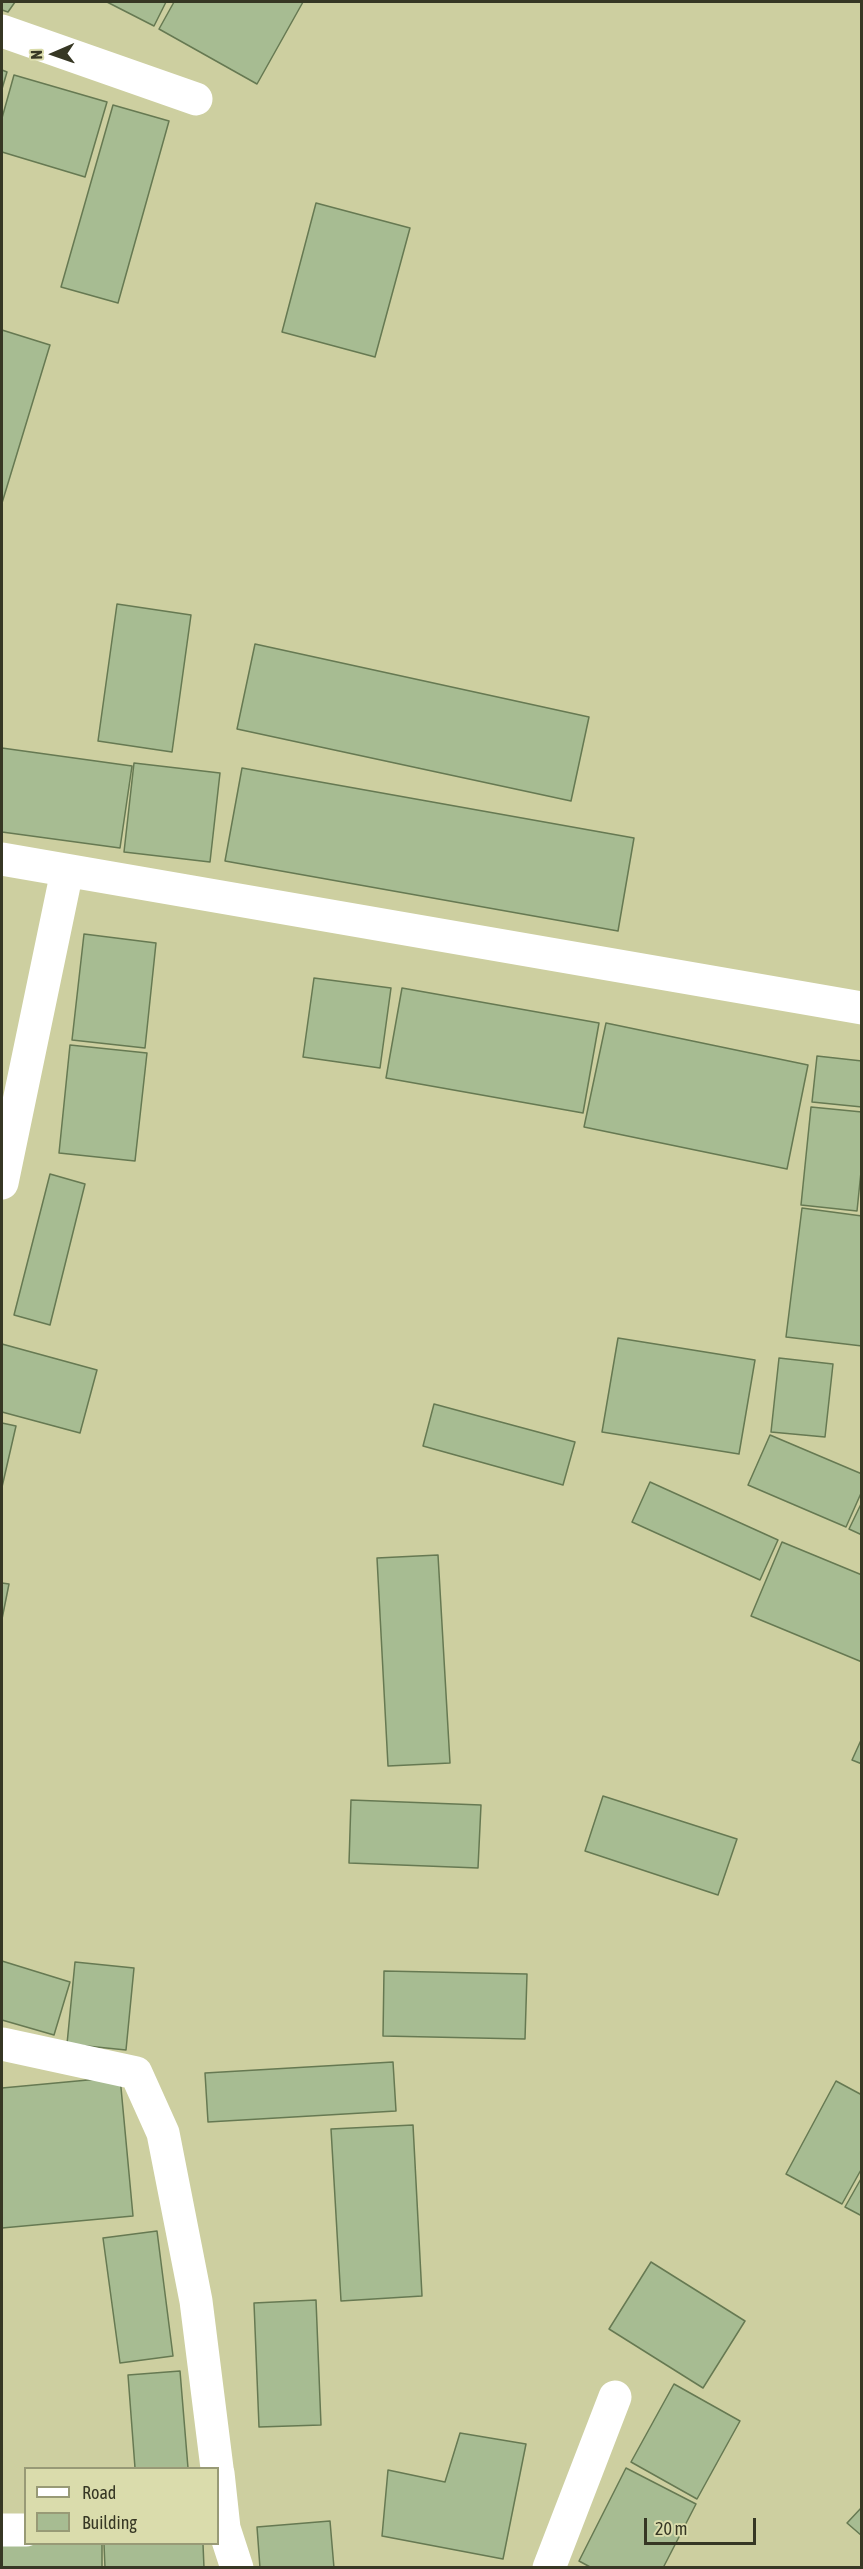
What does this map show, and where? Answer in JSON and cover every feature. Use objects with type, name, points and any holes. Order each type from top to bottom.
[{"type":"street","points":[[2,31],[196,99]]},
{"type":"street","points":[[2,859],[861,1008]]},
{"type":"street","points":[[2,1183],[67,872]]},
{"type":"street","points":[[2,2044],[136,2073],[163,2133],[196,2301],[217,2467]]},
{"type":"street","points":[[549,2568],[615,2397]]},
{"type":"street","points":[[219,2491],[221,2528],[237,2568]]},
{"type":"street","points":[[2,2530],[24,2529]]},
{"type":"building","points":[[2,2],[15,2],[8,12],[2,10]]},
{"type":"building","points":[[107,2],[166,2],[154,26]]},
{"type":"building","points":[[174,2],[303,2],[257,84],[159,29]]},
{"type":"building","points":[[2,70],[7,72],[2,89]]},
{"type":"building","points":[[14,75],[107,102],[85,177],[2,152],[2,118]]},
{"type":"building","points":[[113,105],[169,121],[118,303],[61,287]]},
{"type":"building","points":[[316,203],[410,228],[375,357],[282,332]]},
{"type":"building","points":[[2,330],[50,345],[2,503]]},
{"type":"building","points":[[117,604],[191,615],[172,752],[98,741]]},
{"type":"building","points":[[255,644],[589,717],[571,801],[237,729]]},
{"type":"building","points":[[2,748],[132,766],[120,848],[2,832]]},
{"type":"building","points":[[134,763],[220,773],[210,862],[124,852]]},
{"type":"building","points":[[242,768],[634,838],[618,931],[225,861]]},
{"type":"building","points":[[84,934],[156,943],[145,1048],[72,1040]]},
{"type":"building","points":[[314,978],[391,988],[380,1068],[303,1057]]},
{"type":"building","points":[[402,988],[599,1023],[583,1113],[386,1078]]},
{"type":"building","points":[[606,1023],[808,1065],[787,1169],[584,1127]]},
{"type":"building","points":[[70,1045],[147,1053],[135,1161],[59,1153]]},
{"type":"building","points":[[817,1056],[862,1061],[862,1107],[812,1102]]},
{"type":"building","points":[[811,1107],[862,1112],[862,1162],[857,1211],[801,1205]]},
{"type":"building","points":[[50,1174],[85,1184],[50,1325],[14,1315]]},
{"type":"building","points":[[802,1208],[862,1216],[862,1346],[786,1337]]},
{"type":"building","points":[[618,1338],[755,1360],[739,1454],[602,1432]]},
{"type":"building","points":[[2,1344],[97,1370],[80,1433],[2,1412]]},
{"type":"building","points":[[779,1358],[833,1364],[825,1437],[771,1432]]},
{"type":"building","points":[[434,1404],[575,1442],[563,1485],[423,1446]]},
{"type":"building","points":[[2,1423],[16,1426],[2,1487]]},
{"type":"building","points":[[770,1435],[862,1474],[862,1491],[846,1527],[748,1485]]},
{"type":"building","points":[[650,1482],[778,1540],[760,1580],[632,1522]]},
{"type":"building","points":[[862,1502],[862,1535],[849,1529]]},
{"type":"building","points":[[782,1542],[862,1575],[862,1662],[751,1616]]},
{"type":"building","points":[[438,1555],[450,1763],[388,1766],[377,1558]]},
{"type":"building","points":[[2,1583],[9,1584],[2,1619]]},
{"type":"building","points":[[862,1738],[862,1764],[852,1760]]},
{"type":"building","points":[[603,1796],[737,1839],[718,1895],[585,1851]]},
{"type":"building","points":[[351,1800],[481,1805],[478,1868],[349,1863]]},
{"type":"building","points":[[2,1961],[70,1982],[54,2035],[2,2020]]},
{"type":"building","points":[[75,1962],[134,1968],[126,2050],[67,2044]]},
{"type":"building","points":[[384,1971],[527,1974],[525,2039],[383,2036]]},
{"type":"building","points":[[393,2062],[396,2111],[208,2122],[205,2073]]},
{"type":"building","points":[[120,2077],[133,2216],[2,2228],[2,2088]]},
{"type":"building","points":[[836,2081],[862,2095],[862,2168],[842,2204],[786,2174]]},
{"type":"building","points":[[413,2125],[422,2296],[341,2301],[331,2129]]},
{"type":"building","points":[[862,2177],[862,2216],[845,2207]]},
{"type":"building","points":[[157,2231],[173,2356],[120,2363],[103,2238]]},
{"type":"building","points":[[651,2262],[745,2321],[703,2388],[609,2329]]},
{"type":"building","points":[[316,2300],[321,2425],[259,2427],[254,2303]]},
{"type":"building","points":[[180,2371],[188,2467],[135,2467],[128,2375]]},
{"type":"building","points":[[674,2384],[740,2421],[697,2499],[631,2462]]},
{"type":"building","points":[[460,2433],[526,2444],[503,2559],[382,2536],[388,2470],[445,2482]]},
{"type":"building","points":[[626,2468],[696,2504],[663,2568],[592,2568],[579,2561]]},
{"type":"building","points":[[862,2507],[862,2536],[847,2523]]},
{"type":"building","points":[[330,2521],[334,2568],[260,2568],[257,2527]]},
{"type":"building","points":[[2,2544],[102,2545],[102,2568],[2,2568]]},
{"type":"building","points":[[104,2545],[203,2545],[204,2568],[105,2568]]}]
